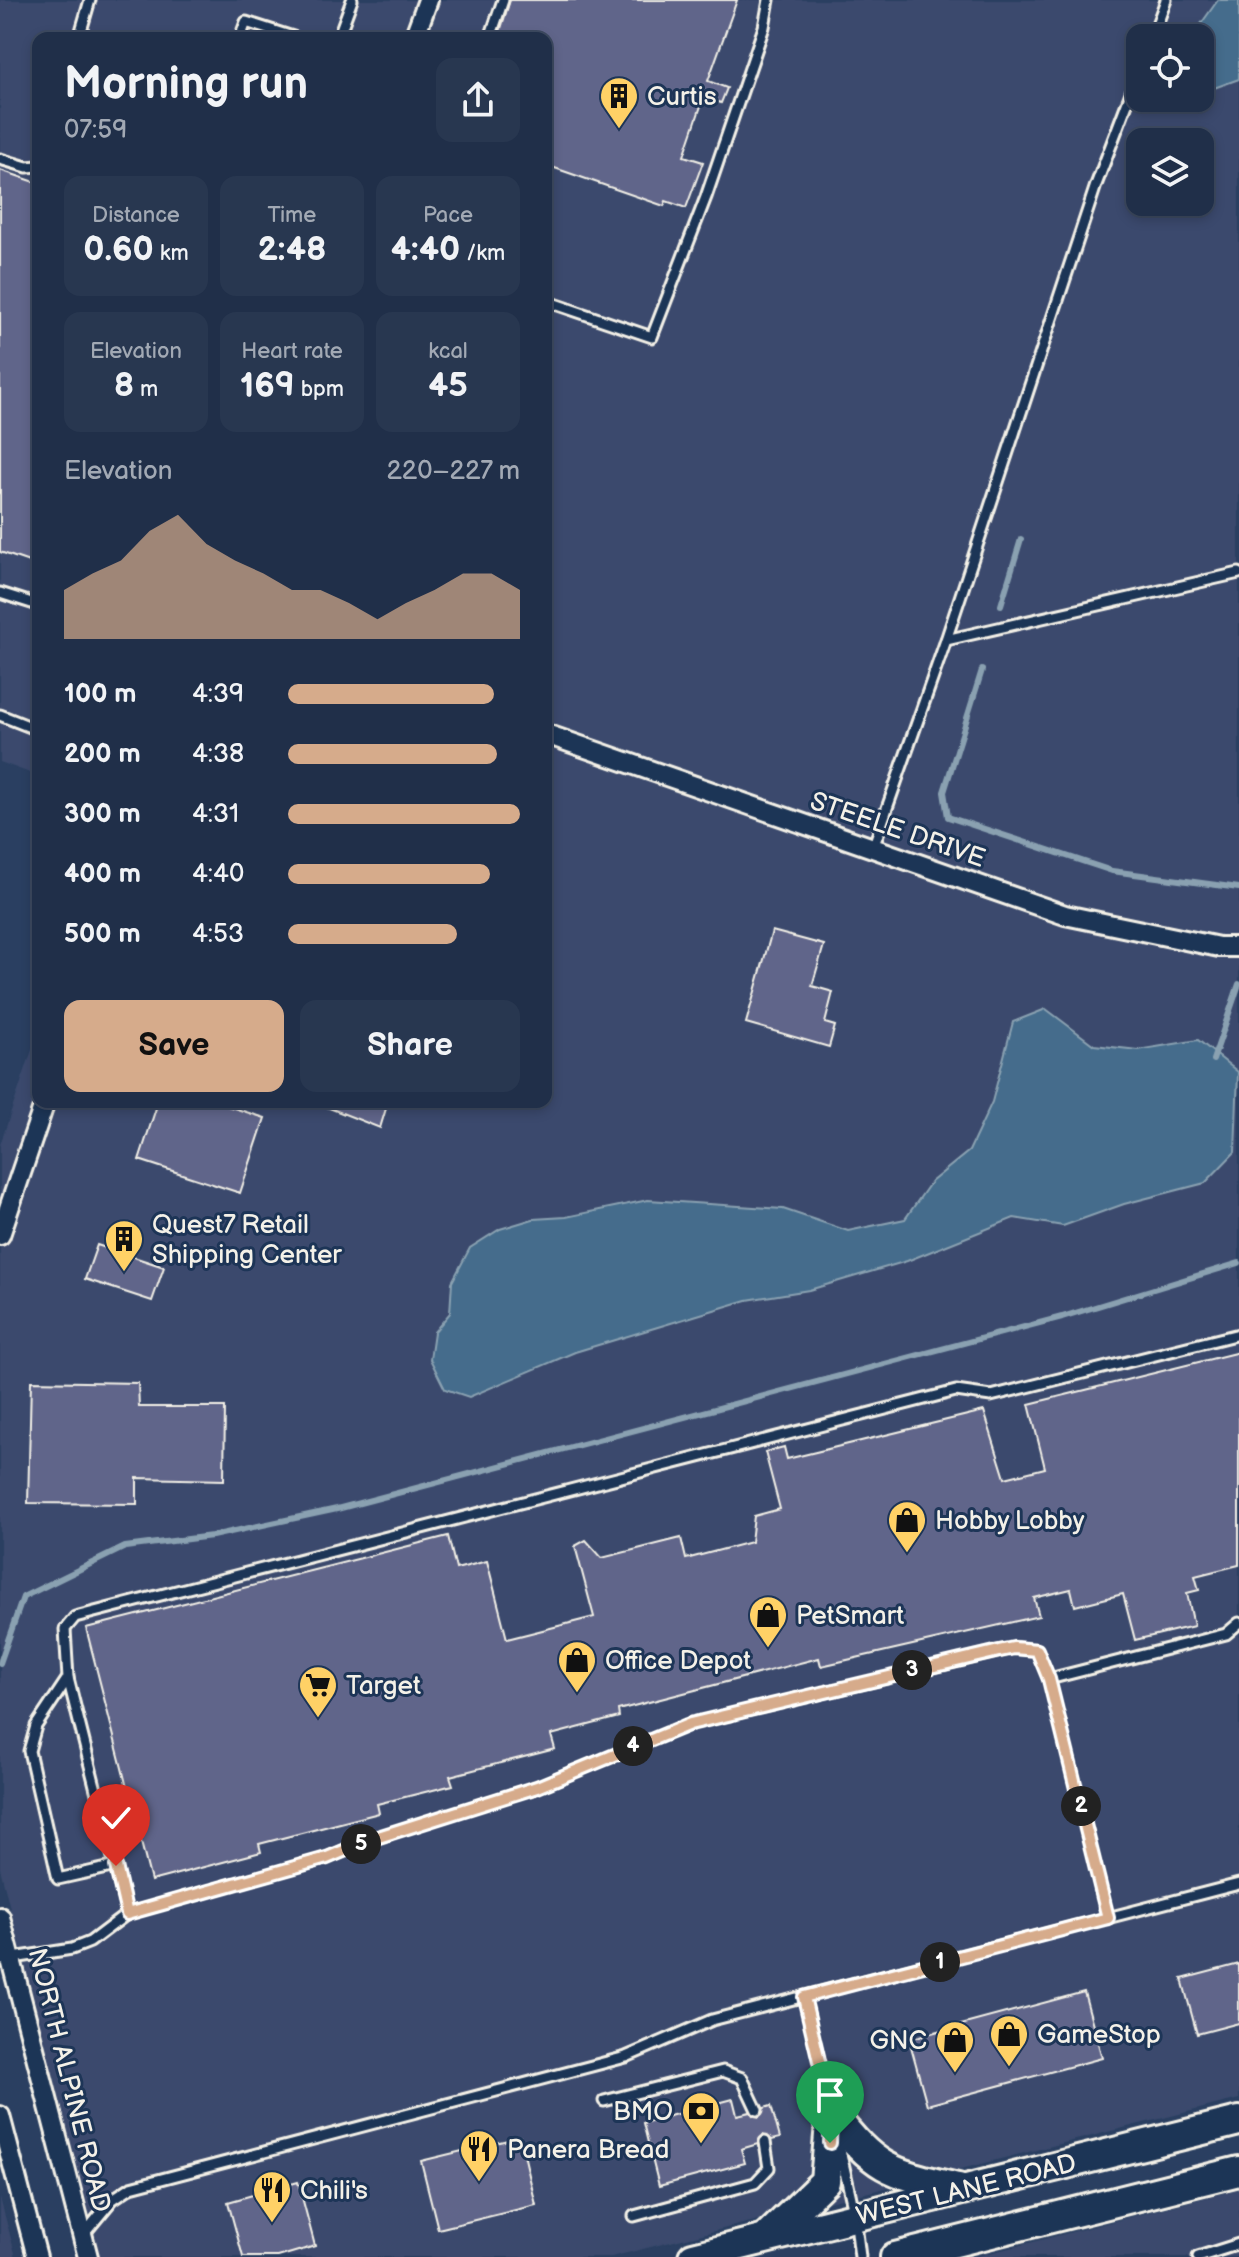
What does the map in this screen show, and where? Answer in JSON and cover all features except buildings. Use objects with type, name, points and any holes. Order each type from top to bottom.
[{"type":"main road","points":[[831,2112],[872,2160],[902,2175],[963,2189]]},
{"type":"main road","points":[[765,2239],[794,2216],[825,2181],[831,2112]]},
{"type":"main road","name":"WEST LANE ROAD","points":[[693,2257],[1239,2121]]},
{"type":"main road","name":"WEST LANE ROAD","points":[[895,2257],[943,2250],[1239,2171]]},
{"type":"street","points":[[416,32],[428,0]]},
{"type":"street","name":"STEELE DRIVE","points":[[552,736],[1065,915],[1219,947],[1239,947]]},
{"type":"street","points":[[0,1235],[43,1108]]},
{"type":"street","name":"NORTH ALPINE ROAD","points":[[0,1917],[6,1958],[88,2257]]},
{"type":"street","points":[[0,2116],[37,2257]]},
{"type":"lane","points":[[81,32],[90,0]]},
{"type":"lane","points":[[340,32],[352,0]]},
{"type":"lane","points":[[492,32],[503,0]]},
{"type":"lane","points":[[552,303],[652,337],[706,197],[764,27],[769,0]]},
{"type":"lane","points":[[1157,24],[1166,0]]},
{"type":"lane","points":[[242,32],[246,22],[277,32]]},
{"type":"lane","points":[[873,848],[946,640],[1096,185],[1126,106]]},
{"type":"lane","points":[[0,159],[32,167]]},
{"type":"lane","points":[[946,640],[1239,573]]},
{"type":"lane","points":[[0,593],[32,603]]},
{"type":"lane","points":[[0,715],[32,728]]},
{"type":"lane","points":[[127,1914],[68,1678],[65,1629],[75,1617],[88,1611],[956,1391],[991,1396],[1239,1334]]},
{"type":"lane","points":[[1049,1679],[1226,1634],[1239,1623]]},
{"type":"lane","points":[[6,1958],[72,1949],[90,1942],[127,1914],[327,1858],[372,1839],[537,1787],[690,1724],[1014,1648],[1037,1650],[1049,1679],[1108,1918]]},
{"type":"lane","points":[[68,1678],[36,1726],[29,1751],[58,1879],[116,1866]]},
{"type":"lane","points":[[83,2236],[113,2199],[131,2187],[626,2057],[712,2020],[1239,1884]]},
{"type":"lane","points":[[804,1997],[855,2216],[860,2257]]},
{"type":"lane","points":[[604,2101],[723,2071],[742,2078],[757,2110]]},
{"type":"lane","points":[[634,2216],[755,2183],[769,2168],[765,2142]]},
{"type":"lane","points":[[1198,2257],[1239,2244]]},
{"type":"shaded area","points":[[0,0],[1239,0],[1239,2099],[611,2257],[97,2257],[0,1868],[0,1145],[32,1050],[32,1108],[552,1108],[552,32],[32,32],[32,774],[0,762]]},
{"type":"shaded area","points":[[1218,0],[1239,0],[1239,79],[1214,88],[1214,24],[1201,24]]},
{"type":"shaded area","points":[[1046,1009],[1094,1045],[1138,1050],[1198,1040],[1238,1072],[1235,1152],[1205,1183],[1124,1204],[1063,1226],[1014,1218],[907,1261],[809,1290],[747,1300],[575,1352],[469,1397],[445,1389],[430,1359],[434,1332],[450,1313],[452,1282],[470,1248],[500,1229],[533,1219],[566,1217],[648,1200],[783,1209],[848,1231],[905,1219],[931,1182],[969,1151],[992,1102],[1013,1022]]},
{"type":"shaded area","points":[[1239,2189],[1239,2257],[974,2257]]},
{"type":"shaded area","points":[[0,2198],[16,2257],[0,2257]]},
{"type":"waterway","points":[[1001,605],[1021,539]]},
{"type":"waterway","points":[[982,670],[944,792],[948,817],[1112,871],[1239,888]]},
{"type":"waterway","points":[[1213,1060],[1239,984]]},
{"type":"waterway","points":[[0,1663],[23,1597],[125,1547],[212,1536],[337,1509],[1062,1317],[1239,1263]]},
{"type":"place","name":"Curtis","points":[[619,130]]},
{"type":"place","name":"Quest7 Retail Shipping Center","points":[[124,1273]]},
{"type":"place","name":"Hobby Lobby","points":[[907,1554]]},
{"type":"place","name":"PetSmart","points":[[768,1649]]},
{"type":"place","name":"Office Depot","points":[[577,1694]]},
{"type":"place","name":"Target","points":[[318,1719]]},
{"type":"place","name":"GameStop","points":[[1009,2068]]},
{"type":"place","name":"GNC","points":[[955,2074]]},
{"type":"place","name":"BMO","points":[[701,2145]]},
{"type":"place","name":"Panera Bread","points":[[479,2183]]},
{"type":"place","name":"Chili's","points":[[272,2224]]},
{"type":"route","points":[[116,1866],[127,1914],[327,1858],[372,1839],[537,1787],[690,1724],[889,1674],[1014,1648],[1037,1650],[1049,1679],[1108,1918],[804,1997],[831,2112],[830,2143]]}]
